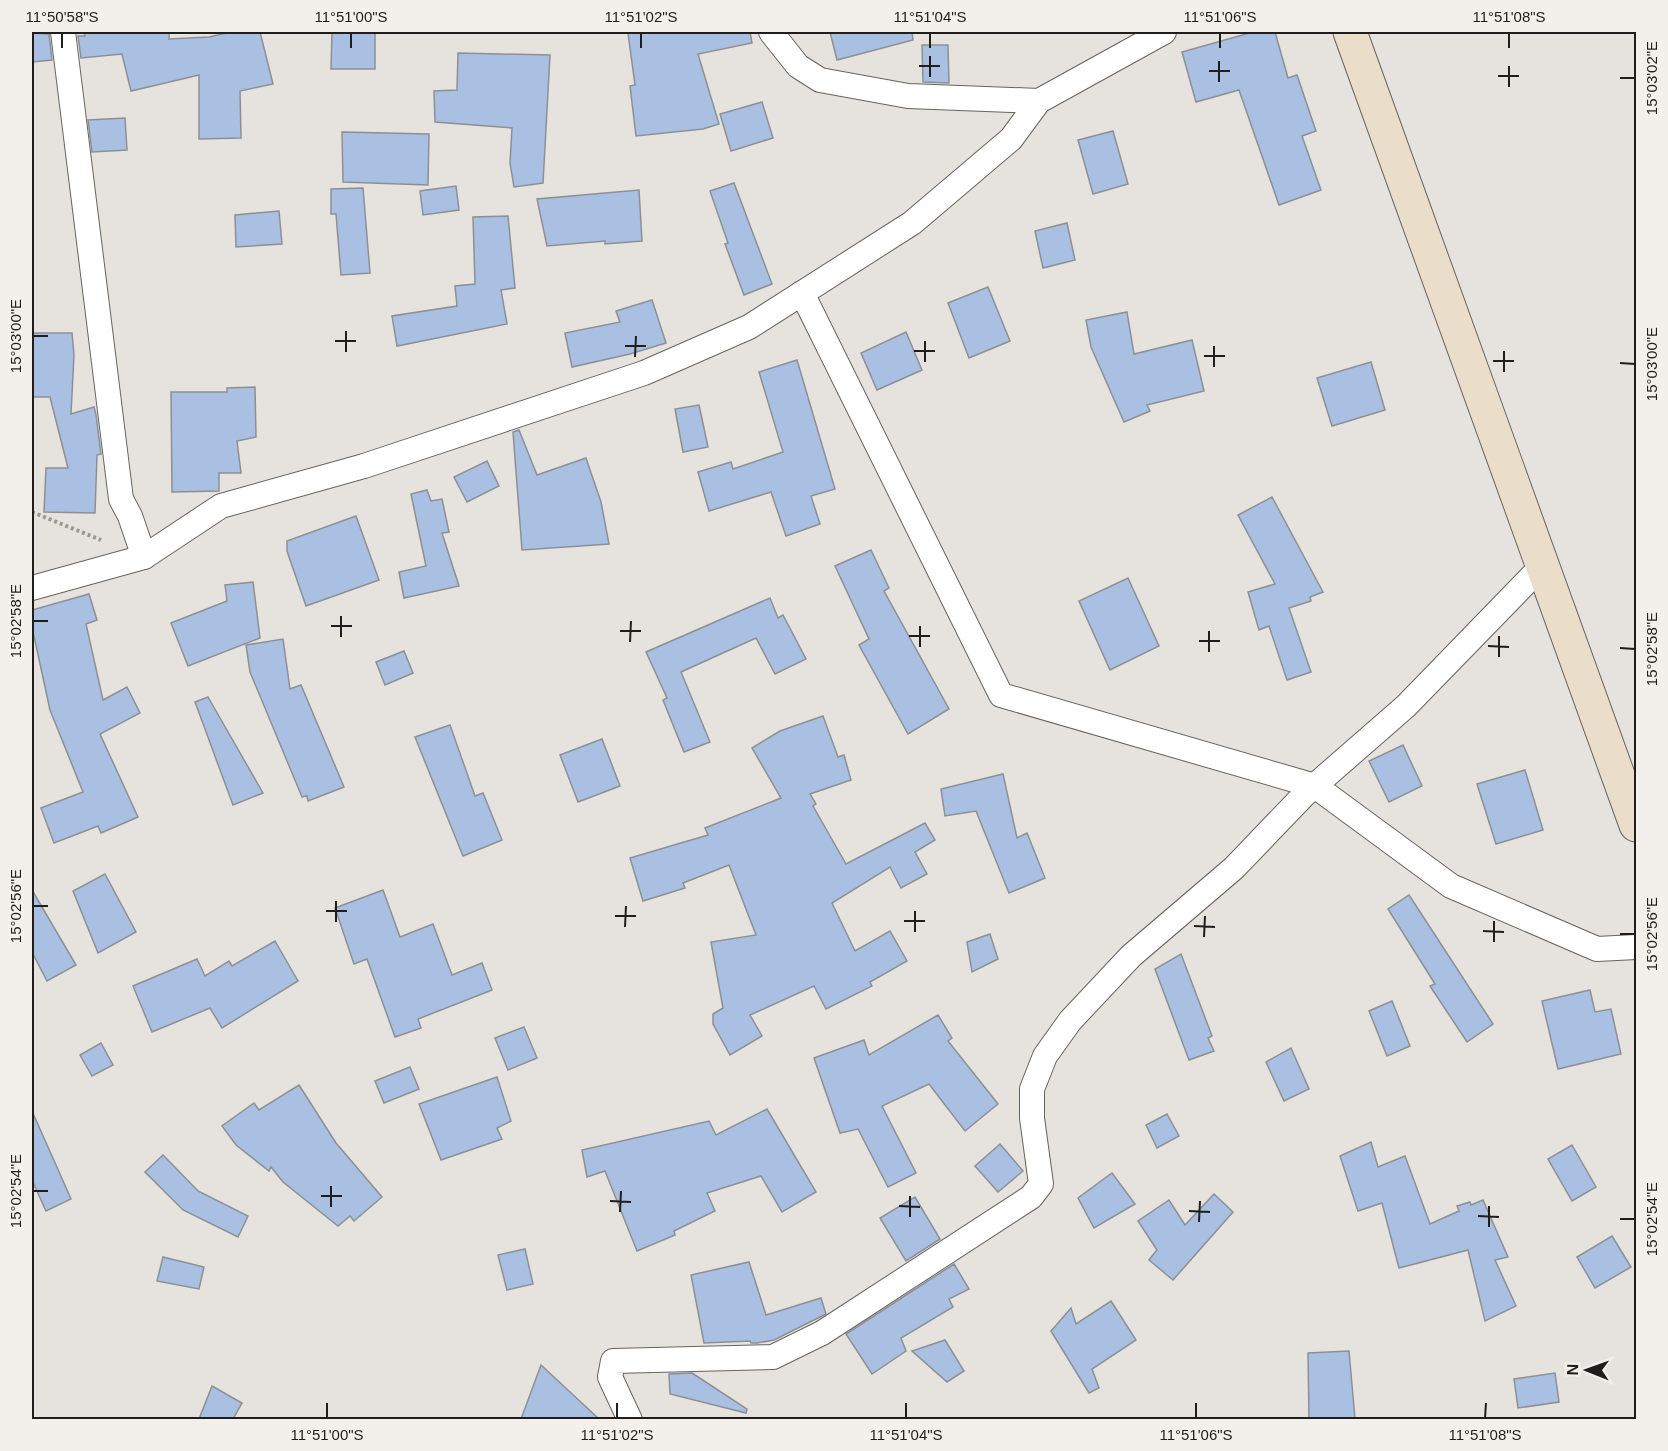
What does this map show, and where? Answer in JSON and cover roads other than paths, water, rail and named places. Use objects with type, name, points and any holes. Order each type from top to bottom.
[{"type":"main road","points":[[1350,32],[1636,825]]},
{"type":"street","points":[[63,32],[121,499],[130,516],[144,557]]},
{"type":"street","points":[[771,32],[798,66],[820,80],[908,96],[1039,101]]},
{"type":"street","points":[[32,588],[144,557],[221,506],[364,466],[644,373],[749,327],[912,223],[1011,139],[1039,101],[1164,32]]},
{"type":"street","points":[[802,292],[1001,695],[1315,786],[1451,886],[1597,949],[1636,947]]},
{"type":"street","points":[[630,1419],[610,1377],[609,1369],[613,1360],[773,1357],[822,1333],[1031,1197],[1041,1184],[1032,1118],[1032,1089],[1045,1056],[1070,1022],[1131,956],[1234,868],[1315,786],[1406,705],[1542,566]]}]
